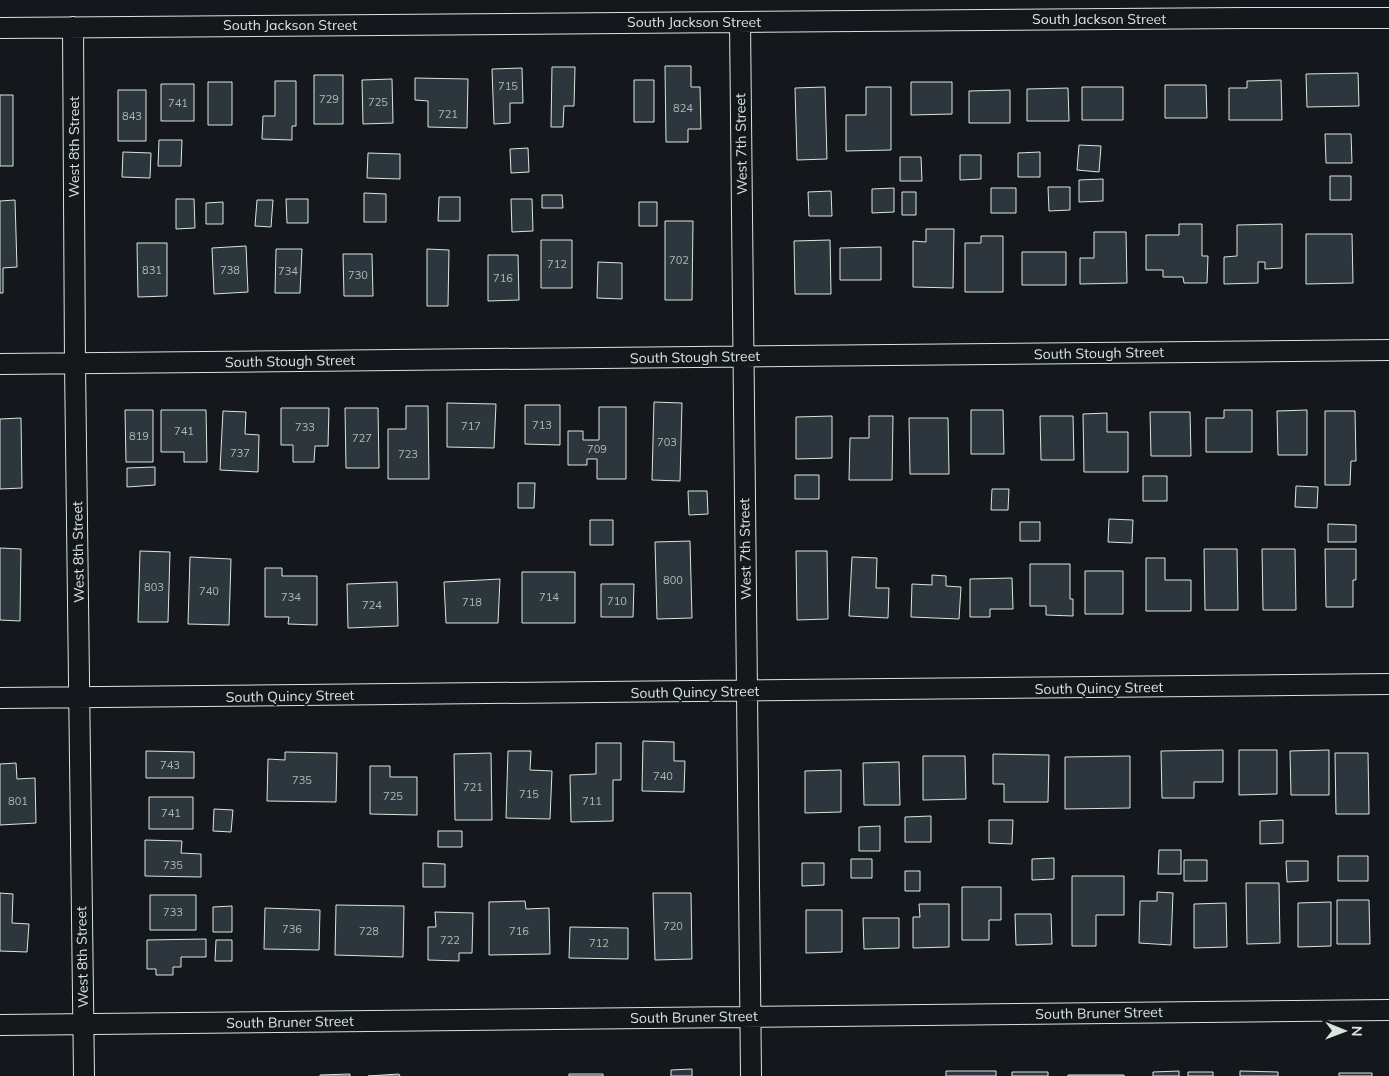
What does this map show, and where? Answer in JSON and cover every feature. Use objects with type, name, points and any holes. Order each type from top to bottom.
[{"type":"street","name":"South Jackson Street","points":[[0,28],[1389,18]]},
{"type":"street","name":"West 7th Street","points":[[740,22],[751,1076]]},
{"type":"street","name":"West 8th Street","points":[[73,27],[75,364],[84,1076]]},
{"type":"street","name":"South Stough Street","points":[[0,364],[1389,350]]},
{"type":"street","name":"South Quincy Street","points":[[0,698],[1389,684]]},
{"type":"street","name":"South Bruner Street","points":[[0,1025],[1389,1010]]},
{"type":"building","points":[[665,66],[691,66],[691,87],[700,87],[701,129],[688,129],[688,142],[666,142]]},
{"type":"building","points":[[552,67],[575,67],[574,106],[564,106],[563,127],[551,127]]},
{"type":"building","points":[[522,68],[523,103],[510,103],[510,123],[494,124],[492,69]]},
{"type":"building","points":[[1358,73],[1359,106],[1307,107],[1306,74]]},
{"type":"building","points":[[314,75],[343,75],[343,124],[314,124]]},
{"type":"building","points":[[415,78],[468,79],[467,128],[428,127],[428,101],[415,100]]},
{"type":"building","points":[[392,79],[393,123],[363,124],[362,80]]},
{"type":"building","points":[[634,80],[654,80],[654,122],[634,122]]},
{"type":"building","points":[[1281,80],[1282,120],[1229,120],[1229,88],[1247,88],[1247,81]]},
{"type":"building","points":[[275,81],[296,81],[296,126],[292,126],[292,140],[262,139],[263,116],[275,116]]},
{"type":"building","points":[[208,82],[232,82],[232,125],[208,125]]},
{"type":"building","points":[[911,82],[952,82],[952,114],[911,115]]},
{"type":"building","points":[[161,84],[194,84],[194,121],[161,121]]},
{"type":"building","points":[[1165,85],[1206,85],[1207,118],[1165,118]]},
{"type":"building","points":[[825,87],[827,159],[797,160],[795,88]]},
{"type":"building","points":[[866,87],[891,87],[891,150],[846,151],[846,115],[866,115]]},
{"type":"building","points":[[1082,87],[1123,87],[1123,120],[1082,120]]},
{"type":"building","points":[[1068,88],[1069,121],[1027,121],[1027,89]]},
{"type":"building","points":[[118,90],[146,90],[146,141],[118,141]]},
{"type":"building","points":[[1010,90],[1010,123],[969,123],[969,91]]},
{"type":"building","points":[[0,95],[13,95],[13,166],[0,166]]},
{"type":"building","points":[[1325,134],[1351,134],[1352,163],[1326,163]]},
{"type":"building","points":[[159,140],[182,140],[181,166],[158,166]]},
{"type":"building","points":[[1079,145],[1101,146],[1099,172],[1077,170]]},
{"type":"building","points":[[528,148],[529,172],[511,173],[510,149]]},
{"type":"building","points":[[123,152],[151,153],[150,178],[122,177]]},
{"type":"building","points":[[1040,152],[1040,177],[1018,177],[1018,153]]},
{"type":"building","points":[[368,153],[400,154],[400,179],[367,178]]},
{"type":"building","points":[[960,155],[981,155],[981,179],[960,180]]},
{"type":"building","points":[[900,157],[921,157],[922,181],[900,181]]},
{"type":"building","points":[[1330,176],[1351,176],[1351,200],[1330,200]]},
{"type":"building","points":[[1103,179],[1103,201],[1079,202],[1079,180]]},
{"type":"building","points":[[1048,187],[1070,187],[1070,210],[1049,211]]},
{"type":"building","points":[[894,188],[894,212],[872,213],[872,189]]},
{"type":"building","points":[[991,188],[1016,188],[1016,213],[991,213]]},
{"type":"building","points":[[831,191],[832,216],[809,216],[808,192]]},
{"type":"building","points":[[902,192],[916,192],[916,215],[902,215]]},
{"type":"building","points":[[364,193],[386,194],[386,222],[364,222]]},
{"type":"building","points":[[542,195],[562,195],[563,208],[542,208]]},
{"type":"building","points":[[439,197],[460,197],[460,221],[438,221]]},
{"type":"building","points":[[176,199],[194,199],[195,228],[176,229]]},
{"type":"building","points":[[286,199],[308,199],[308,223],[287,223]]},
{"type":"building","points":[[511,199],[532,199],[533,231],[512,232]]},
{"type":"building","points":[[15,200],[17,267],[3,268],[3,293],[0,293],[0,201]]},
{"type":"building","points":[[257,200],[273,200],[271,227],[255,226]]},
{"type":"building","points":[[223,202],[223,224],[206,224],[206,203]]},
{"type":"building","points":[[639,202],[657,202],[657,226],[639,226]]},
{"type":"building","points":[[665,221],[693,221],[692,300],[665,300]]},
{"type":"building","points":[[1179,224],[1202,224],[1202,256],[1208,256],[1207,283],[1184,283],[1183,277],[1163,277],[1163,270],[1146,270],[1146,235],[1179,235]]},
{"type":"building","points":[[1282,224],[1282,268],[1265,269],[1265,262],[1258,262],[1258,283],[1224,284],[1224,257],[1237,256],[1237,225]]},
{"type":"building","points":[[926,229],[954,229],[953,288],[913,287],[913,241],[926,242]]},
{"type":"building","points":[[1094,232],[1126,232],[1127,283],[1080,284],[1080,258],[1094,258]]},
{"type":"building","points":[[1306,234],[1352,234],[1353,283],[1306,284]]},
{"type":"building","points":[[981,236],[1003,236],[1003,292],[965,292],[965,243],[981,243]]},
{"type":"building","points":[[541,240],[572,240],[572,288],[541,288]]},
{"type":"building","points":[[830,240],[831,294],[795,294],[794,241]]},
{"type":"building","points":[[137,243],[167,243],[167,296],[138,297]]},
{"type":"building","points":[[246,246],[248,292],[214,294],[212,248]]},
{"type":"building","points":[[881,247],[881,280],[840,280],[840,248]]},
{"type":"building","points":[[276,249],[302,249],[300,293],[275,293]]},
{"type":"building","points":[[427,249],[449,250],[448,306],[427,306]]},
{"type":"building","points":[[1022,252],[1066,252],[1066,285],[1022,285]]},
{"type":"building","points":[[343,254],[372,254],[373,296],[344,296]]},
{"type":"building","points":[[488,255],[518,255],[519,300],[488,301]]},
{"type":"building","points":[[598,262],[622,263],[622,299],[597,298]]},
{"type":"building","points":[[654,402],[682,403],[680,481],[652,480]]},
{"type":"building","points":[[447,403],[496,404],[494,448],[447,447]]},
{"type":"building","points":[[525,405],[560,405],[560,445],[525,444]]},
{"type":"building","points":[[406,406],[428,406],[429,479],[388,479],[388,429],[406,429]]},
{"type":"building","points":[[599,407],[626,407],[626,479],[597,479],[597,459],[587,459],[587,465],[568,465],[568,431],[583,431],[583,440],[599,440]]},
{"type":"building","points":[[281,408],[329,408],[328,446],[315,446],[314,462],[293,462],[293,445],[281,445]]},
{"type":"building","points":[[345,408],[378,408],[379,468],[346,468]]},
{"type":"building","points":[[125,410],[153,410],[153,462],[126,462]]},
{"type":"building","points":[[161,410],[206,410],[207,462],[184,462],[184,452],[161,452]]},
{"type":"building","points":[[971,410],[1003,410],[1004,454],[971,454]]},
{"type":"building","points":[[1224,410],[1252,410],[1252,452],[1206,452],[1206,418],[1224,418]]},
{"type":"building","points":[[1307,410],[1307,455],[1278,455],[1277,411]]},
{"type":"building","points":[[223,411],[246,412],[245,434],[259,435],[258,472],[220,470]]},
{"type":"building","points":[[1325,411],[1355,411],[1356,461],[1351,461],[1350,485],[1325,485]]},
{"type":"building","points":[[1150,412],[1190,412],[1191,456],[1151,456]]},
{"type":"building","points":[[1107,413],[1107,432],[1128,432],[1128,472],[1084,472],[1083,414]]},
{"type":"building","points":[[832,416],[832,458],[796,459],[796,417]]},
{"type":"building","points":[[869,416],[893,416],[892,480],[849,480],[850,438],[869,438]]},
{"type":"building","points":[[1040,416],[1073,416],[1074,460],[1041,460]]},
{"type":"building","points":[[21,418],[22,488],[0,489],[0,419]]},
{"type":"building","points":[[909,418],[948,418],[949,474],[910,474]]},
{"type":"building","points":[[155,467],[155,485],[127,487],[127,468]]},
{"type":"building","points":[[795,475],[819,475],[819,499],[795,499]]},
{"type":"building","points":[[1143,476],[1167,476],[1167,501],[1143,501]]},
{"type":"building","points":[[518,483],[535,483],[534,508],[518,508]]},
{"type":"building","points":[[1296,486],[1318,487],[1317,508],[1295,507]]},
{"type":"building","points":[[992,489],[1009,489],[1008,510],[991,510]]},
{"type":"building","points":[[688,491],[707,491],[708,514],[689,515]]},
{"type":"building","points":[[1109,519],[1133,520],[1132,543],[1108,542]]},
{"type":"building","points":[[590,520],[613,520],[613,545],[590,545]]},
{"type":"building","points":[[1020,522],[1040,522],[1040,541],[1020,541]]},
{"type":"building","points":[[1328,524],[1356,525],[1356,542],[1328,542]]},
{"type":"building","points":[[690,541],[692,618],[657,619],[655,542]]},
{"type":"building","points":[[0,548],[21,549],[20,621],[0,620]]},
{"type":"building","points":[[1204,549],[1237,549],[1238,610],[1205,610]]},
{"type":"building","points":[[1262,549],[1295,549],[1296,610],[1263,610]]},
{"type":"building","points":[[1325,549],[1356,549],[1356,580],[1353,580],[1353,607],[1326,607]]},
{"type":"building","points":[[140,551],[170,552],[168,622],[138,622]]},
{"type":"building","points":[[796,551],[827,551],[828,619],[797,620]]},
{"type":"building","points":[[190,557],[231,559],[229,625],[188,624]]},
{"type":"building","points":[[852,557],[877,558],[876,588],[889,588],[888,618],[849,616]]},
{"type":"building","points":[[1146,558],[1165,558],[1165,580],[1191,580],[1191,611],[1146,611]]},
{"type":"building","points":[[1030,564],[1070,564],[1070,599],[1073,599],[1073,616],[1046,615],[1046,606],[1030,606]]},
{"type":"building","points":[[265,568],[282,568],[282,576],[317,576],[317,625],[288,624],[289,617],[265,617]]},
{"type":"building","points":[[1085,571],[1123,571],[1123,614],[1085,614]]},
{"type":"building","points":[[522,572],[575,572],[575,623],[522,623]]},
{"type":"building","points":[[932,575],[946,576],[946,586],[961,587],[959,619],[911,617],[912,584],[932,585]]},
{"type":"building","points":[[1012,578],[1013,609],[990,609],[990,617],[970,617],[970,579]]},
{"type":"building","points":[[500,579],[498,623],[446,623],[444,582]]},
{"type":"building","points":[[397,582],[398,626],[348,628],[347,584]]},
{"type":"building","points":[[601,584],[634,584],[633,617],[601,617]]},
{"type":"building","points":[[643,741],[674,742],[674,761],[685,761],[684,792],[642,791]]},
{"type":"building","points":[[596,743],[621,743],[621,780],[613,780],[613,821],[571,822],[570,775],[596,774]]},
{"type":"building","points":[[1223,750],[1223,782],[1194,782],[1194,798],[1162,798],[1161,751]]},
{"type":"building","points":[[1239,750],[1277,750],[1277,794],[1239,795]]},
{"type":"building","points":[[1329,750],[1329,795],[1291,795],[1290,751]]},
{"type":"building","points":[[146,751],[194,752],[194,778],[146,778]]},
{"type":"building","points":[[508,751],[531,751],[530,770],[552,771],[550,819],[506,818]]},
{"type":"building","points":[[285,752],[337,753],[336,802],[267,801],[268,759],[285,760]]},
{"type":"building","points":[[491,753],[492,820],[455,820],[454,754]]},
{"type":"building","points":[[1335,753],[1368,753],[1369,814],[1336,814]]},
{"type":"building","points":[[993,754],[1049,755],[1048,802],[1004,802],[1004,784],[993,784]]},
{"type":"building","points":[[923,756],[965,756],[966,799],[923,800]]},
{"type":"building","points":[[1130,756],[1130,808],[1065,809],[1065,757]]},
{"type":"building","points":[[899,762],[900,805],[864,805],[863,763]]},
{"type":"building","points":[[16,763],[17,779],[35,778],[36,823],[0,825],[0,764]]},
{"type":"building","points":[[370,766],[390,766],[390,777],[417,777],[417,815],[370,814]]},
{"type":"building","points":[[841,770],[841,812],[805,813],[805,771]]},
{"type":"building","points":[[149,797],[193,797],[193,829],[149,829]]},
{"type":"building","points":[[214,809],[233,810],[231,832],[213,831]]},
{"type":"building","points":[[931,816],[931,842],[905,842],[905,817]]},
{"type":"building","points":[[989,820],[1013,820],[1012,844],[989,843]]},
{"type":"building","points":[[1283,820],[1283,843],[1260,844],[1260,821]]},
{"type":"building","points":[[880,826],[880,851],[859,851],[859,827]]},
{"type":"building","points":[[438,831],[462,831],[462,847],[438,847]]},
{"type":"building","points":[[145,840],[182,841],[181,853],[201,854],[201,877],[145,876]]},
{"type":"building","points":[[1159,850],[1181,850],[1181,874],[1158,874]]},
{"type":"building","points":[[1338,856],[1368,856],[1368,881],[1338,881]]},
{"type":"building","points":[[1054,858],[1054,879],[1032,880],[1032,859]]},
{"type":"building","points":[[851,859],[872,859],[872,878],[851,878]]},
{"type":"building","points":[[1184,860],[1207,860],[1207,881],[1184,881]]},
{"type":"building","points":[[1286,861],[1308,861],[1308,881],[1287,882]]},
{"type":"building","points":[[423,863],[445,864],[445,887],[423,887]]},
{"type":"building","points":[[802,863],[824,863],[824,885],[802,886]]},
{"type":"building","points":[[905,871],[920,871],[920,891],[905,891]]},
{"type":"building","points":[[1072,876],[1124,876],[1124,915],[1096,915],[1096,946],[1072,946]]},
{"type":"building","points":[[1246,883],[1279,883],[1280,943],[1247,944]]},
{"type":"building","points":[[962,887],[1001,887],[1001,920],[989,920],[989,940],[962,940]]},
{"type":"building","points":[[1157,892],[1173,893],[1171,945],[1139,943],[1140,901],[1157,901]]},
{"type":"building","points":[[0,893],[13,894],[12,923],[29,924],[27,952],[0,951]]},
{"type":"building","points":[[653,893],[691,893],[692,959],[655,960]]},
{"type":"building","points":[[150,895],[196,895],[196,930],[150,930]]},
{"type":"building","points":[[1337,900],[1369,900],[1370,944],[1337,944]]},
{"type":"building","points":[[525,901],[526,909],[549,908],[550,954],[489,955],[489,902]]},
{"type":"building","points":[[1331,902],[1331,946],[1298,947],[1298,903]]},
{"type":"building","points":[[1226,903],[1227,947],[1194,948],[1194,904]]},
{"type":"building","points":[[919,904],[949,904],[949,947],[913,948],[913,917],[920,917]]},
{"type":"building","points":[[336,905],[404,906],[403,957],[335,955]]},
{"type":"building","points":[[232,906],[232,932],[213,932],[213,907]]},
{"type":"building","points":[[265,908],[320,910],[319,950],[264,949]]},
{"type":"building","points":[[806,910],[842,910],[842,952],[806,953]]},
{"type":"building","points":[[435,912],[473,913],[472,953],[459,953],[459,961],[428,960],[428,927],[436,927]]},
{"type":"building","points":[[1015,914],[1051,914],[1052,944],[1016,945]]},
{"type":"building","points":[[863,918],[899,918],[899,948],[864,949]]},
{"type":"building","points":[[570,927],[628,928],[628,959],[569,958]]},
{"type":"building","points":[[206,939],[206,957],[181,957],[181,967],[173,967],[173,975],[156,975],[156,969],[147,969],[147,940]]},
{"type":"building","points":[[216,940],[232,940],[232,961],[215,961]]},
{"type":"building","points":[[692,1069],[692,1076],[671,1076],[671,1070]]},
{"type":"building","points":[[946,1071],[996,1071],[996,1076],[946,1076]]},
{"type":"building","points":[[1179,1071],[1179,1076],[1153,1076],[1153,1072]]},
{"type":"building","points":[[1240,1071],[1278,1072],[1278,1076],[1240,1076]]},
{"type":"building","points":[[1012,1072],[1048,1072],[1048,1076],[1012,1076]]},
{"type":"building","points":[[1188,1072],[1213,1072],[1213,1076],[1188,1076]]},
{"type":"building","points":[[1339,1073],[1372,1073],[1372,1076],[1339,1076]]},
{"type":"building","points":[[350,1074],[350,1076],[320,1076],[320,1075]]},
{"type":"building","points":[[399,1074],[400,1076],[368,1076]]},
{"type":"building","points":[[569,1074],[603,1074],[603,1076],[569,1076]]},
{"type":"building","points":[[1124,1075],[1124,1076],[1068,1076]]}]
